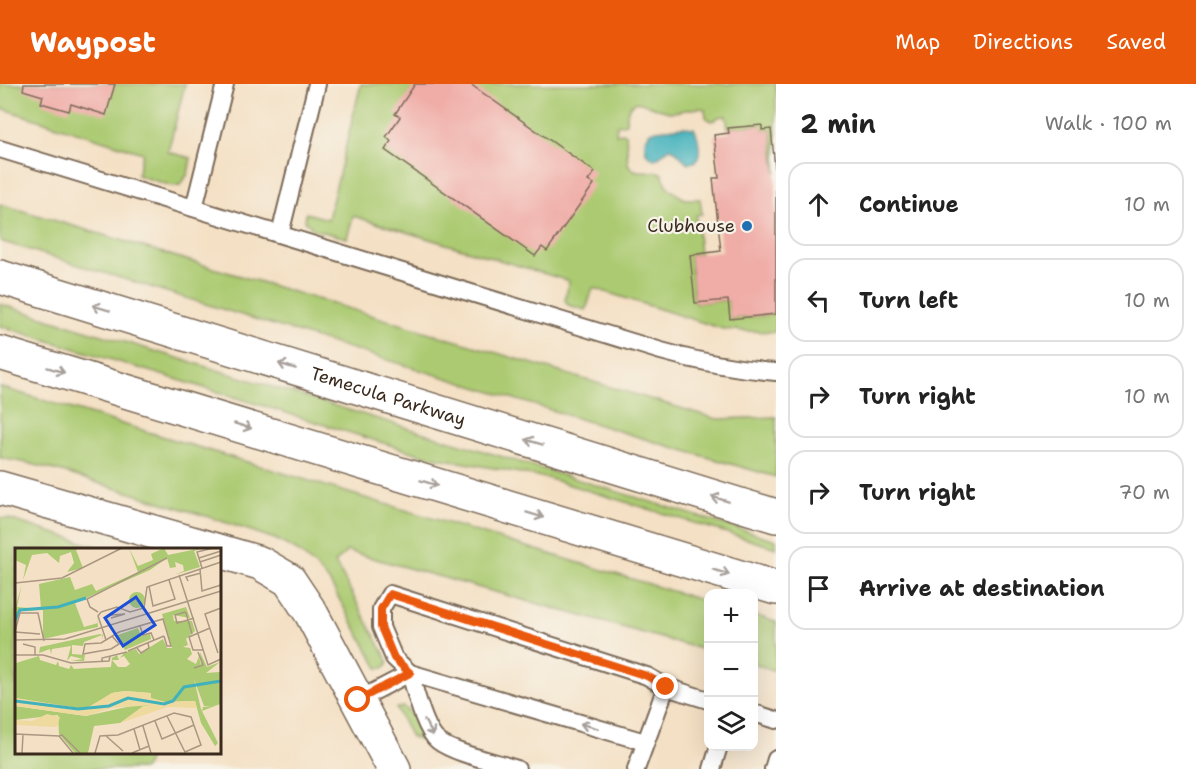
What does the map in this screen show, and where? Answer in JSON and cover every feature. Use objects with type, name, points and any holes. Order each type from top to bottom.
[{"type":"main road","name":"Temecula Parkway","points":[[0,277],[776,516]]},
{"type":"main road","points":[[0,353],[776,588]]},
{"type":"main road","points":[[0,488],[210,548]]},
{"type":"main road","points":[[220,551],[260,563],[289,580],[312,613],[393,769]]},
{"type":"lane","points":[[194,208],[225,84]]},
{"type":"lane","points":[[280,234],[317,84]]},
{"type":"lane","points":[[0,149],[661,351],[710,364],[776,372]]},
{"type":"lane","points":[[645,742],[410,673],[394,658],[381,627],[381,609],[390,594],[647,676],[666,687],[704,699]]},
{"type":"lane","points":[[358,700],[410,673]]},
{"type":"lane","points":[[410,673],[423,718],[437,740],[455,750],[517,769]]},
{"type":"lane","points":[[636,769],[666,687]]},
{"type":"lane","points":[[758,715],[776,720]]},
{"type":"lane","points":[[712,769],[718,751]]},
{"type":"lane","points":[[773,769],[776,759]]},
{"type":"green space","points":[[0,84],[185,84],[168,152],[191,158],[188,174],[180,185],[172,186],[137,175],[143,153],[0,108]]},
{"type":"green space","points":[[361,84],[776,84],[776,173],[771,129],[762,130],[761,125],[728,128],[726,116],[711,121],[706,117],[705,109],[672,112],[636,102],[628,111],[626,123],[617,125],[616,134],[626,134],[628,164],[632,169],[658,172],[662,174],[668,187],[678,195],[685,199],[700,199],[702,214],[696,215],[700,254],[690,255],[695,303],[728,300],[731,319],[776,314],[776,332],[723,329],[593,288],[586,310],[568,305],[565,300],[569,281],[353,216],[347,238],[315,230],[305,221],[306,213],[328,219]]},
{"type":"green space","points":[[0,204],[717,419],[776,417],[776,477],[658,443],[0,241]]},
{"type":"green space","points":[[0,304],[776,540],[776,548],[547,478],[422,455],[0,326]]},
{"type":"green space","points":[[0,387],[704,601],[704,650],[347,551],[335,563],[388,661],[383,668],[378,668],[329,581],[296,550],[275,539],[209,517],[59,471],[0,458]]},
{"type":"green space","points":[[0,518],[101,548],[15,548],[15,754],[150,754],[145,769],[0,769]]},
{"type":"green space","points":[[758,616],[776,622],[776,671],[758,665]]},
{"type":"green space","points":[[403,707],[412,714],[432,743],[411,737],[396,708]]},
{"type":"water","points":[[683,127],[694,128],[696,132],[699,154],[695,162],[688,163],[671,148],[654,159],[646,153],[645,141],[650,132]]},
{"type":"building","points":[[24,84],[115,84],[106,115],[71,104],[69,111],[41,103],[43,96],[23,90]]},
{"type":"building","points":[[415,84],[470,84],[595,172],[588,181],[594,184],[547,251],[542,247],[535,256],[385,150],[391,141],[386,137],[400,117],[395,114]]},
{"type":"building","name":"Clubhouse","points":[[762,125],[762,130],[771,129],[776,177],[776,314],[730,319],[728,300],[695,303],[690,255],[721,251],[713,178],[719,178],[714,135],[729,133],[728,128]]},
{"type":"place","name":"Clubhouse","points":[[747,226]]},
{"type":"route","points":[[358,700],[410,673],[394,658],[381,627],[381,609],[390,594],[647,676],[666,687]]}]
